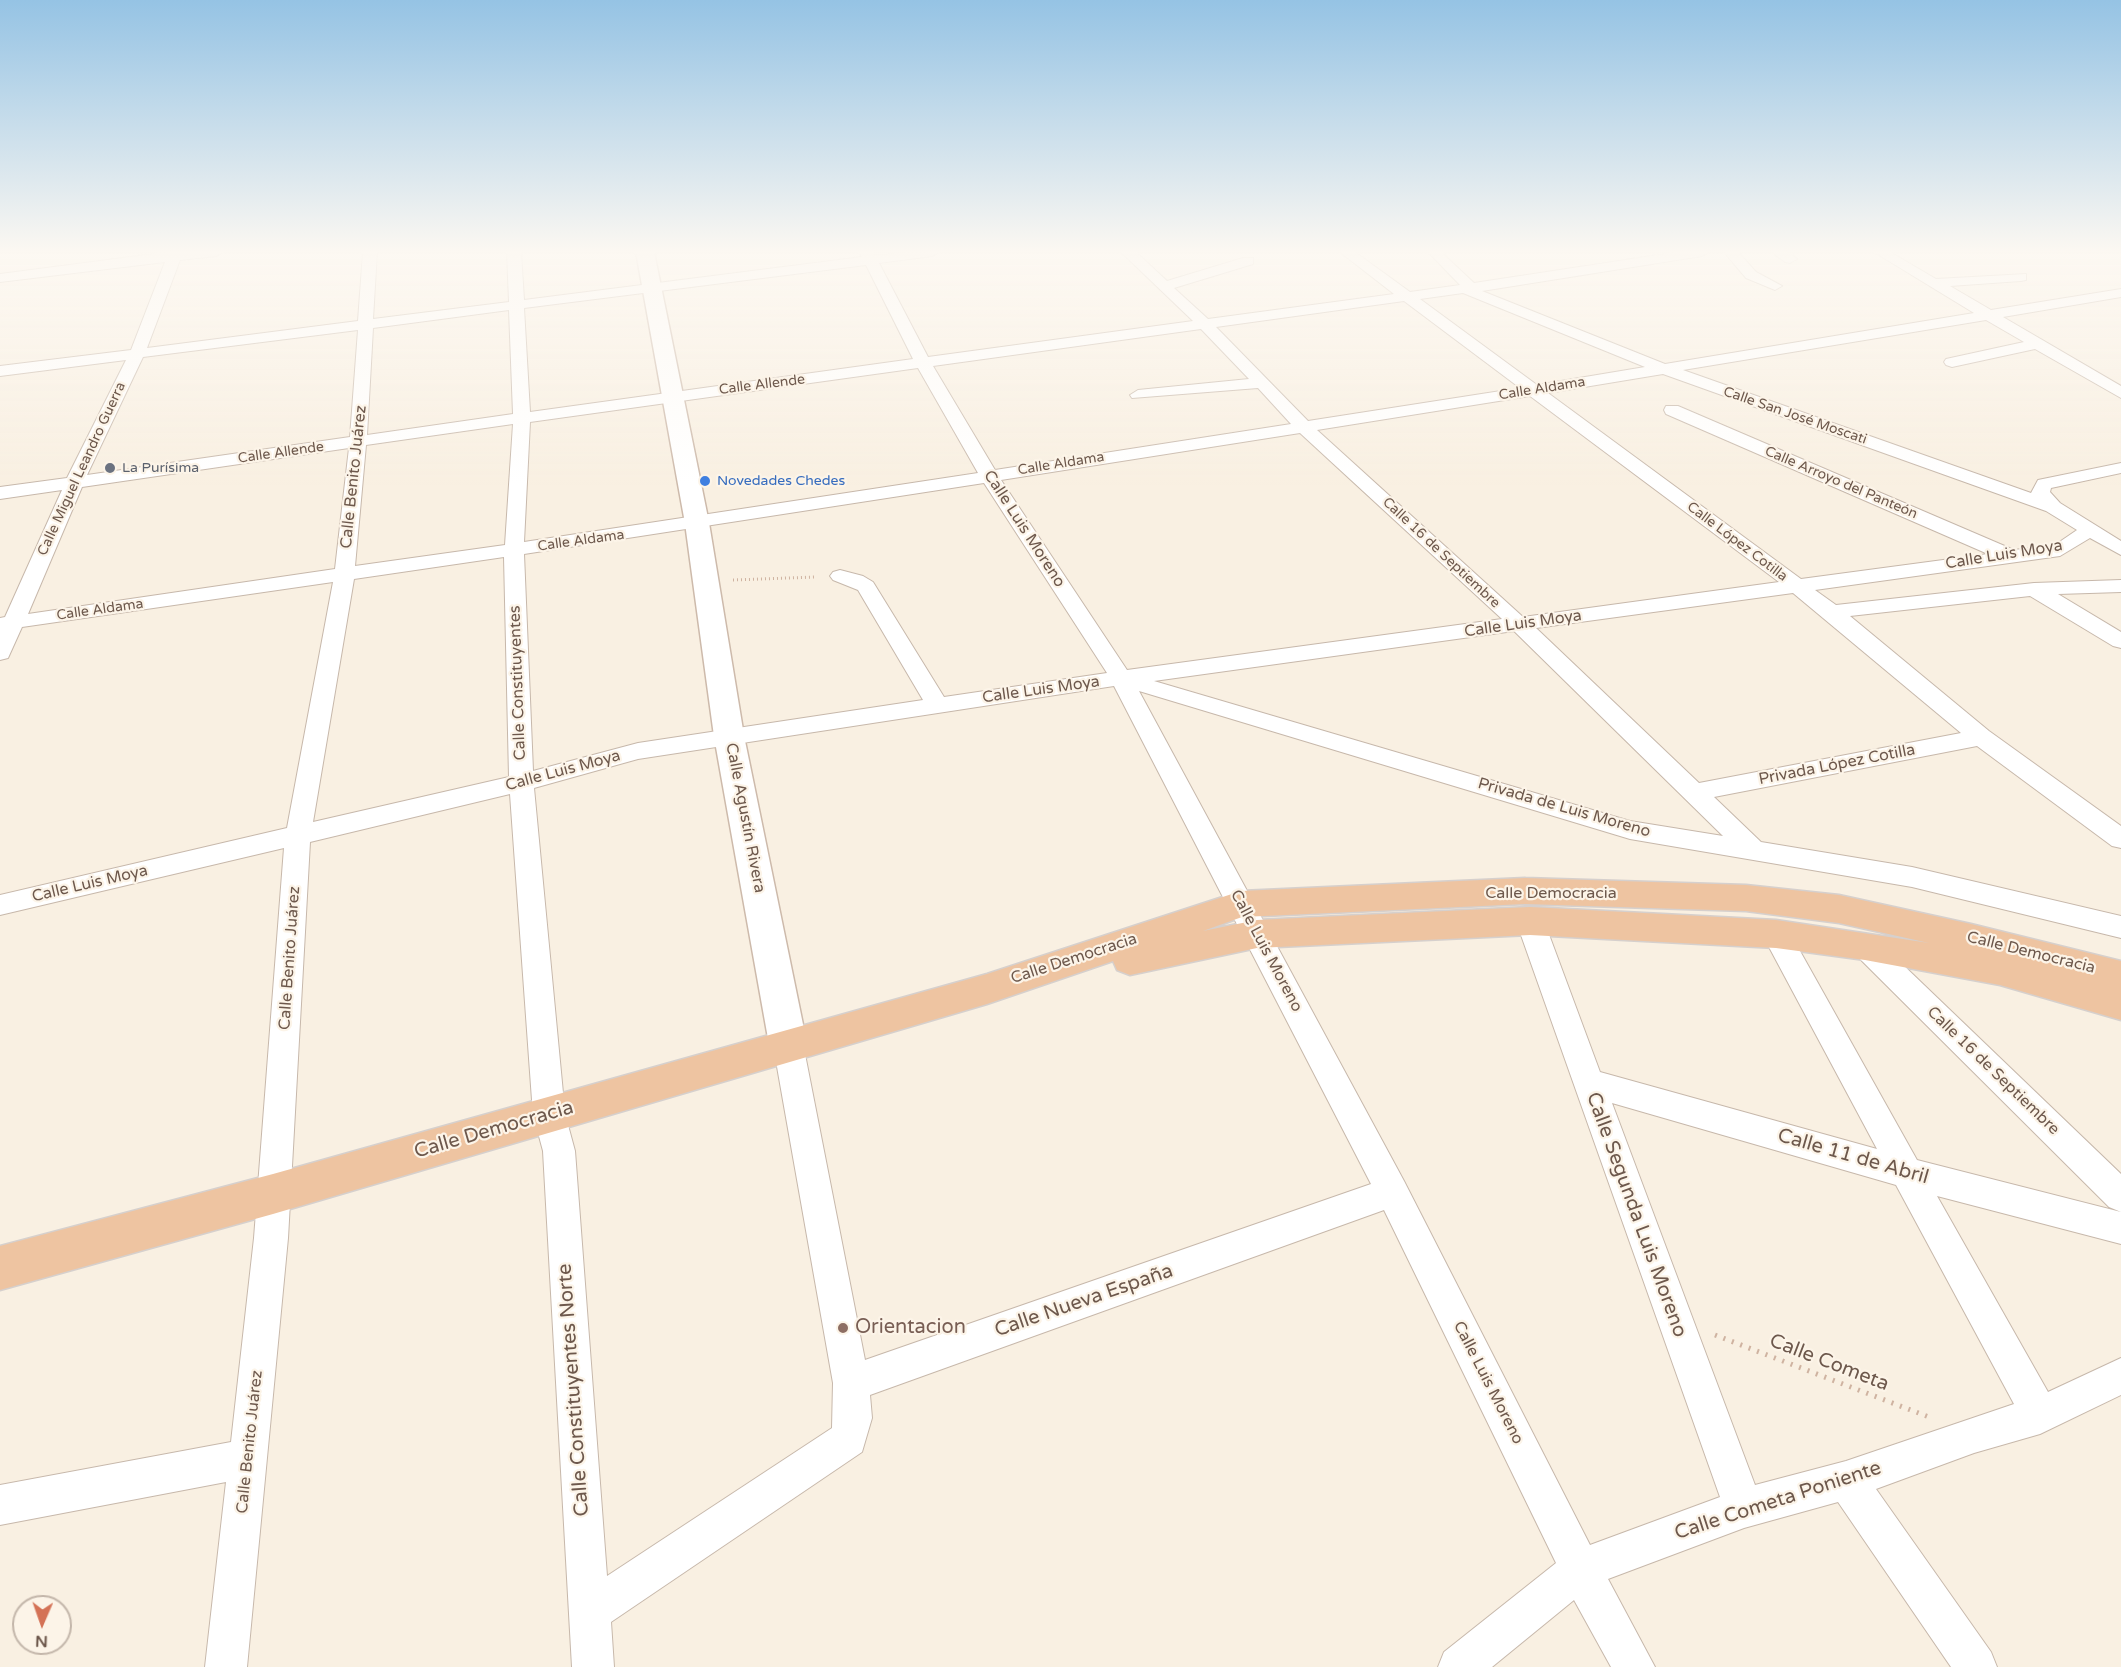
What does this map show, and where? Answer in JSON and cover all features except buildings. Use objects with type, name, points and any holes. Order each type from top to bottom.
[{"type":"highway","name":"Calle Democracia","points":[[0,1268],[273,1194],[788,1044],[1249,919],[1525,891],[1746,898],[1839,909],[1971,938],[2121,976]]},
{"type":"highway","name":"Calle Democracia","points":[[1249,919],[1530,921],[1776,934],[1865,946],[2000,970],[2121,1004]]},
{"type":"main road","name":"Calle Agustín Rivera","points":[[661,330],[697,523],[729,736],[788,1044]]},
{"type":"street","name":"Calle Miguel Leandro Guerra","points":[[0,653],[6,623],[137,354],[146,330]]},
{"type":"street","points":[[0,371],[323,330]]},
{"type":"street","name":"Calle Benito Juárez","points":[[221,1663],[249,1458],[273,1194],[298,836],[344,576],[368,330]]},
{"type":"street","name":"Calle Constituyentes","points":[[519,330],[522,418],[514,550],[522,783],[549,1114]]},
{"type":"street","name":"Calle Luis Moreno","points":[[906,330],[989,476],[1121,678],[1392,1192],[1580,1569],[1634,1667]]},
{"type":"street","name":"Calle Allende","points":[[0,493],[674,396],[1164,330]]},
{"type":"street","name":"Calle 16 de Septiembre","points":[[1211,330],[1303,426],[1520,625],[1755,852]]},
{"type":"street","name":"Calle López Cotilla","points":[[1454,330],[1832,612],[1981,737],[2115,826]]},
{"type":"street","name":"Calle San José Moscati","points":[[1569,330],[1664,369],[2053,507],[2121,549]]},
{"type":"street","name":"Calle Aldama","points":[[6,623],[344,576],[697,523],[1537,390],[1891,330]]},
{"type":"street","points":[[2015,330],[2121,393]]},
{"type":"street","points":[[1952,362],[2038,344]]},
{"type":"street","points":[[1138,395],[1263,382]]},
{"type":"street","name":"Calle Arroyo del Panteón","points":[[1672,410],[2010,556]]},
{"type":"street","points":[[2053,507],[2040,493],[2044,484],[2121,468]]},
{"type":"street","name":"Calle Luis Moya","points":[[0,905],[522,783],[638,751],[1121,678],[2060,549],[2090,530]]},
{"type":"street","points":[[840,576],[856,580],[866,586],[937,705]]},
{"type":"street","points":[[1832,612],[2034,589],[2121,586]]},
{"type":"street","points":[[2034,589],[2121,641]]},
{"type":"street","name":"Privada de Luis Moreno","points":[[1121,678],[1630,830],[1912,877],[2121,927]]},
{"type":"street","name":"Privada López Cotilla","points":[[1692,793],[1981,737]]},
{"type":"street","name":"Calle Segunda Luis Moreno","points":[[1530,921],[1744,1508]]},
{"type":"street","points":[[1776,934],[2040,1415]]},
{"type":"street","name":"Calle 16 de Septiembre","points":[[1865,946],[2121,1196]]},
{"type":"street","name":"Calle Agustín Rivera","points":[[788,1044],[851,1383]]},
{"type":"street","name":"Calle 11 de Abril","points":[[1587,1082],[1908,1173],[2121,1228]]},
{"type":"street","name":"Calle Constituyentes Norte","points":[[549,1114],[558,1150],[593,1667]]},
{"type":"street","name":"Calle Nueva España","points":[[851,1383],[1392,1192]]},
{"type":"street","name":"Calle Cometa Poniente","points":[[1459,1667],[1580,1569],[1744,1508],[1846,1480],[1974,1434],[2040,1415],[2121,1376]]},
{"type":"street","points":[[589,1612],[849,1439],[853,1418],[851,1383]]},
{"type":"street","points":[[0,1505],[249,1458]]},
{"type":"street","points":[[1846,1480],[1976,1667]]},
{"type":"path","points":[[706,581],[840,576]]},
{"type":"path","name":"Calle Cometa","points":[[1674,1319],[1974,1434]]},
{"type":"place","name":"La Purísima","points":[[110,468]]},
{"type":"place","name":"Novedades Chedes","points":[[705,481]]},
{"type":"place","name":"Orientacion","points":[[843,1328]]}]
